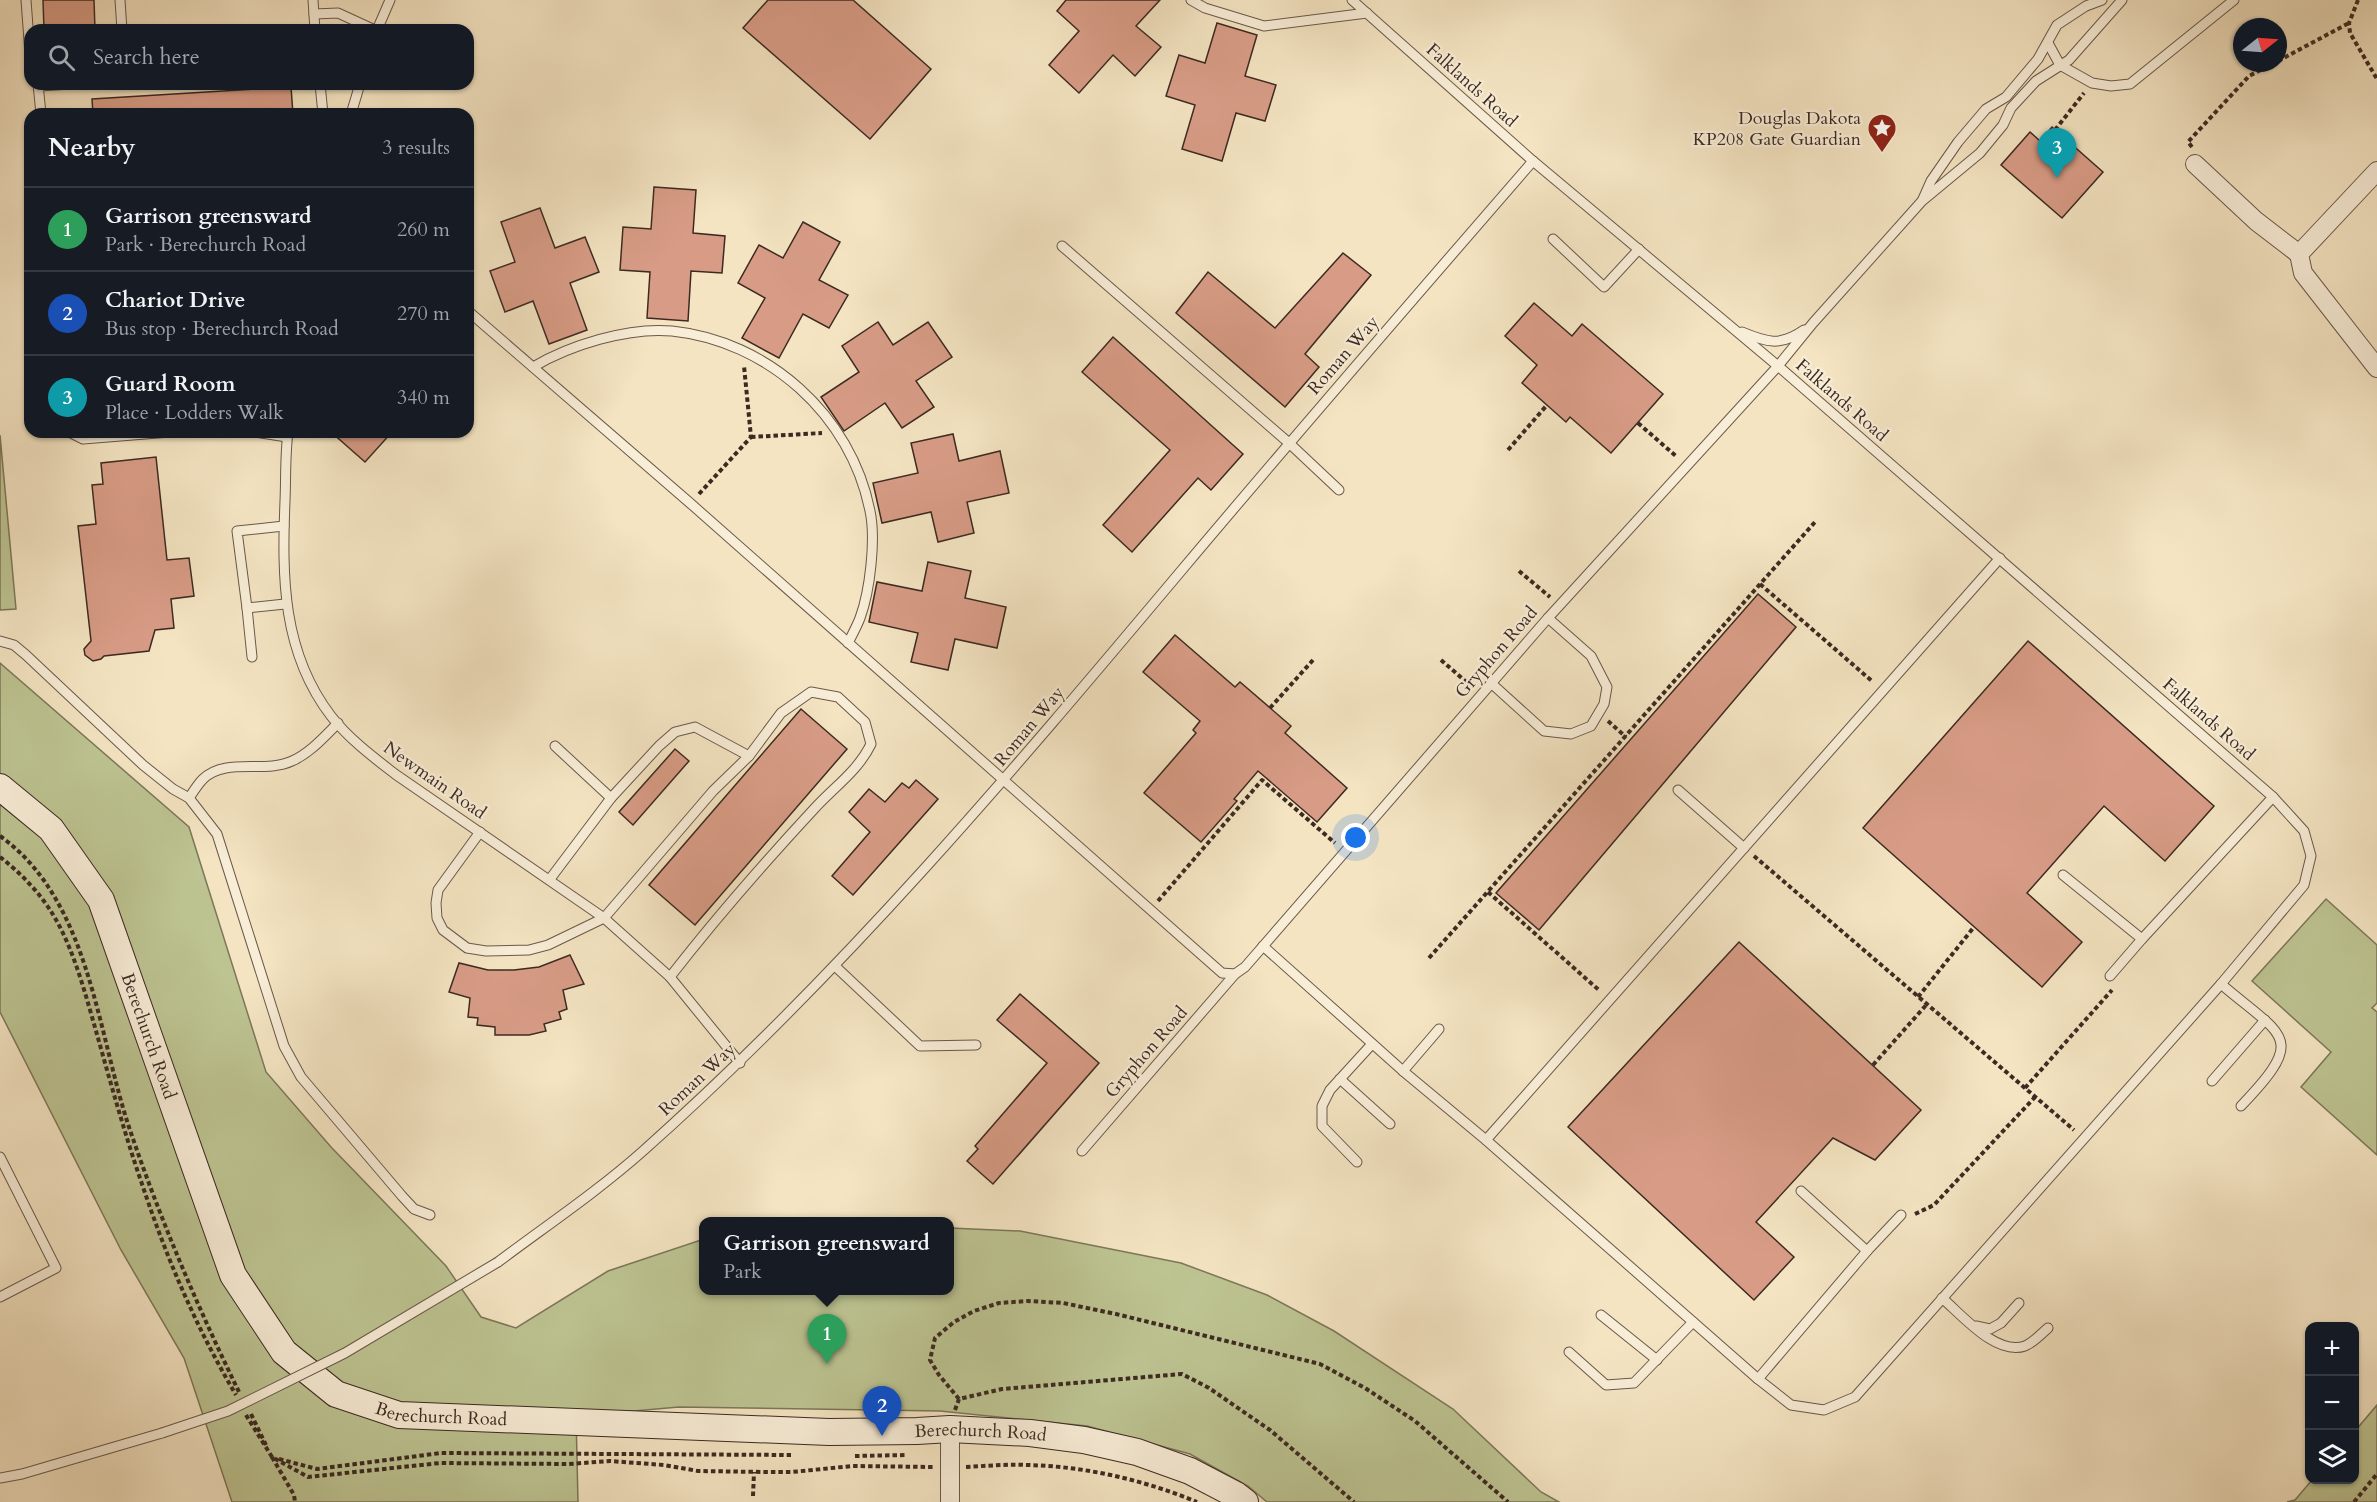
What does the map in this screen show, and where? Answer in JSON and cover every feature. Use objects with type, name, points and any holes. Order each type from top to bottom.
[{"type":"street","points":[[2195,164],[2252,227],[2299,254],[2303,273],[2308,281],[2377,368]]},
{"type":"street","points":[[2299,254],[2377,171]]},
{"type":"street","name":"Berechurch Road","points":[[0,787],[51,829],[101,900],[233,1275],[284,1352],[336,1394],[399,1415],[817,1431],[950,1429],[1030,1433],[1084,1440],[1137,1452],[1190,1471],[1245,1502]]},
{"type":"street","points":[[950,1429],[950,1502]]},
{"type":"lane","points":[[27,0],[28,24]]},
{"type":"lane","points":[[120,0],[122,24]]},
{"type":"lane","points":[[313,0],[315,24]]},
{"type":"lane","points":[[379,24],[390,0]]},
{"type":"lane","points":[[1191,0],[1205,9],[1264,26],[1367,13]]},
{"type":"lane","name":"Falklands Road","points":[[1352,0],[1533,161],[1778,366],[2000,558],[2273,797],[2304,831],[2311,856],[2304,885],[2221,984]]},
{"type":"lane","points":[[1922,201],[1931,181],[1958,141],[1986,109],[2006,97],[2038,59],[2057,25],[2086,6],[2102,0]]},
{"type":"lane","points":[[1922,201],[1980,153],[2003,125],[2011,108],[2036,81],[2069,60],[2122,0]]},
{"type":"lane","points":[[2048,43],[2060,65],[2092,83],[2111,86],[2130,84],[2234,0]]},
{"type":"lane","points":[[314,15],[338,13],[363,24]]},
{"type":"lane","points":[[39,90],[40,108]]},
{"type":"lane","points":[[321,90],[322,108]]},
{"type":"lane","points":[[353,108],[358,90]]},
{"type":"lane","name":"Roman Way","points":[[0,1478],[22,1474],[162,1433],[228,1411],[345,1353],[498,1262],[640,1154],[740,1063],[836,967],[1005,781],[1289,443],[1533,161]]},
{"type":"lane","name":"Gryphon Road","points":[[1082,1151],[1548,618],[1778,366],[1813,323],[1922,201]]},
{"type":"lane","points":[[1553,238],[1604,286],[1639,249]]},
{"type":"lane","points":[[1062,246],[1289,443],[1339,490]]},
{"type":"lane","points":[[474,316],[690,503],[1222,973],[1235,974]]},
{"type":"lane","points":[[1734,329],[1768,343],[1795,336],[1813,323]]},
{"type":"lane","points":[[533,368],[555,354],[621,334],[671,331],[725,343],[774,367],[801,388],[832,423],[856,467],[870,511],[872,563],[861,617],[848,643]]},
{"type":"lane","name":"Newmain Road","points":[[287,438],[284,526],[285,604],[299,657],[311,686],[338,723],[370,755],[604,918],[670,977],[740,1063]]},
{"type":"lane","points":[[252,657],[237,531],[284,526]]},
{"type":"lane","points":[[1486,1140],[2000,558]]},
{"type":"lane","points":[[247,608],[285,604]]},
{"type":"lane","points":[[1491,683],[1544,731],[1572,734],[1591,726],[1604,704],[1607,687],[1592,656],[1548,618]]},
{"type":"lane","points":[[0,641],[14,645],[143,765],[173,789],[189,798],[208,819],[217,834],[284,1046],[292,1063],[301,1077],[402,1196],[414,1209],[430,1215]]},
{"type":"lane","points":[[480,832],[438,890],[435,903],[437,918],[443,930],[467,948],[486,951],[529,950],[548,945],[604,918],[713,791],[749,756],[781,713],[811,692],[838,698],[865,722],[871,744],[863,760],[807,816],[670,977]]},
{"type":"lane","points":[[189,798],[202,780],[214,771],[230,767],[275,767],[292,761],[307,752],[338,723]]},
{"type":"lane","points":[[550,879],[611,798],[675,732],[695,727],[749,756]]},
{"type":"lane","points":[[555,746],[611,798]]},
{"type":"lane","points":[[1678,790],[1744,848]]},
{"type":"lane","points":[[2110,976],[2273,797]]},
{"type":"lane","points":[[2063,875],[2142,939]]},
{"type":"lane","points":[[1263,946],[1403,1071],[1486,1140],[1758,1379],[1791,1405],[1824,1410],[1855,1397],[2221,984],[2277,1030],[2282,1042],[2282,1053],[2272,1071],[2241,1106]]},
{"type":"lane","points":[[836,967],[920,1046],[976,1045]]},
{"type":"lane","points":[[2212,1081],[2265,1020]]},
{"type":"lane","points":[[1403,1071],[1439,1029]]},
{"type":"lane","points":[[1357,1162],[1322,1126],[1322,1106],[1330,1090],[1372,1044]]},
{"type":"lane","points":[[1340,1079],[1390,1124]]},
{"type":"lane","points":[[0,1157],[56,1268],[0,1297]]},
{"type":"lane","points":[[1801,1191],[1867,1251]]},
{"type":"lane","points":[[1758,1379],[1867,1251],[1901,1215]]},
{"type":"lane","points":[[1942,1298],[2002,1347],[2026,1345],[2048,1328]]},
{"type":"lane","points":[[1974,1326],[1990,1329],[2001,1323],[2019,1303]]},
{"type":"lane","points":[[1601,1315],[1658,1360]]},
{"type":"lane","points":[[1569,1352],[1606,1385],[1634,1383],[1693,1322]]},
{"type":"path","points":[[2358,0],[2349,23],[2350,33],[2377,79]]},
{"type":"path","points":[[2287,56],[2349,23]]},
{"type":"path","points":[[2195,164],[2202,157],[2188,142],[2248,76],[2256,72]]},
{"type":"path","points":[[2055,130],[2092,83]]},
{"type":"path","points":[[743,352],[751,437]]},
{"type":"path","points":[[1508,450],[1547,405]]},
{"type":"path","points":[[1638,423],[1687,466]]},
{"type":"path","points":[[690,503],[751,437],[837,432]]},
{"type":"path","points":[[1429,958],[1815,522]]},
{"type":"path","points":[[1519,571],[1560,605]]},
{"type":"path","points":[[1760,584],[1883,691]]},
{"type":"path","points":[[1270,708],[1313,660]]},
{"type":"path","points":[[1441,660],[1481,695]]},
{"type":"path","points":[[1599,713],[1626,737]]},
{"type":"path","points":[[1150,910],[1262,780],[1345,852]]},
{"type":"path","points":[[0,836],[14,846],[56,897],[84,963],[130,1131],[179,1258],[217,1348],[241,1395]]},
{"type":"path","points":[[1744,848],[2084,1138]]},
{"type":"path","points":[[0,858],[13,867],[35,891],[55,918],[85,989],[117,1105],[155,1219],[205,1342],[240,1403]]},
{"type":"path","points":[[1488,892],[1610,1000]]},
{"type":"path","points":[[1918,996],[1974,927]]},
{"type":"path","points":[[2025,1088],[2117,984],[2110,976]]},
{"type":"path","points":[[1873,1065],[1927,1004]]},
{"type":"path","points":[[1901,1215],[1908,1221],[1916,1213],[1934,1205],[2035,1097]]},
{"type":"path","points":[[958,1398],[930,1360],[935,1338],[954,1322],[974,1311],[999,1303],[1028,1301],[1063,1304],[1116,1314],[1320,1364],[1365,1388],[1415,1421],[1508,1502]]},
{"type":"path","points":[[958,1398],[1002,1389],[1182,1374],[1209,1388],[1270,1430],[1354,1502]]},
{"type":"path","points":[[950,1429],[958,1398]]},
{"type":"path","points":[[247,1412],[294,1496],[295,1502]]},
{"type":"path","points":[[845,1456],[898,1456],[915,1453],[917,1431]]},
{"type":"path","points":[[272,1457],[317,1469],[441,1453],[802,1455]]},
{"type":"path","points":[[272,1457],[308,1476],[440,1463],[569,1464],[610,1461],[664,1465],[698,1471],[754,1472],[792,1472],[852,1466],[1026,1465],[1090,1471],[1150,1485],[1197,1502]]},
{"type":"path","points":[[753,1496],[754,1472]]},
{"type":"path","points":[[2354,1502],[2377,1474]]},
{"type":"green space","points":[[0,435],[16,609],[0,610]]},
{"type":"green space","points":[[0,663],[189,827],[266,1072],[331,1147],[446,1266],[481,1317],[516,1328],[608,1271],[699,1241],[699,1295],[954,1295],[954,1228],[1020,1231],[1181,1263],[1267,1295],[1334,1331],[1453,1409],[1541,1492],[1559,1502],[1267,1502],[1248,1486],[1190,1454],[1087,1426],[940,1411],[679,1407],[576,1414],[578,1502],[232,1502],[184,1358],[121,1250],[0,1012]]},
{"type":"green space","points":[[2326,899],[2377,945],[2377,1003],[2372,1008],[2377,1012],[2377,1155],[2301,1087],[2331,1052],[2252,981]]},
{"type":"green space","points":[[2377,1405],[2377,1502],[2287,1502],[2295,1500],[2309,1484],[2359,1484],[2359,1426]]},
{"type":"building","points":[[43,0],[94,0],[95,24],[44,24]]},
{"type":"building","points":[[768,0],[853,0],[931,69],[870,139],[743,28]]},
{"type":"building","points":[[1066,0],[1160,0],[1136,26],[1161,47],[1135,76],[1113,55],[1079,93],[1049,65],[1079,31],[1057,11]]},
{"type":"building","points":[[1217,23],[1257,35],[1245,76],[1276,85],[1265,121],[1236,113],[1222,161],[1182,149],[1195,105],[1166,96],[1179,55],[1205,63]]},
{"type":"building","points":[[241,90],[291,90],[293,108],[93,108],[92,99]]},
{"type":"building","points":[[2052,127],[2103,172],[2062,218],[2001,165],[2030,132],[2040,141]]},
{"type":"building","points":[[654,187],[696,190],[693,233],[725,236],[722,273],[691,271],[688,321],[647,318],[650,272],[620,270],[623,227],[651,229]]},
{"type":"building","points":[[540,208],[555,248],[585,237],[599,272],[570,283],[587,330],[549,344],[533,301],[505,312],[490,271],[515,262],[501,222]]},
{"type":"building","points":[[803,222],[840,242],[819,280],[848,295],[829,328],[803,314],[779,358],[742,338],[765,298],[738,283],[759,245],[783,258]]},
{"type":"building","points":[[1343,253],[1371,275],[1305,354],[1319,367],[1285,407],[1176,313],[1208,272],[1275,328]]},
{"type":"building","points":[[1534,303],[1572,336],[1582,324],[1663,394],[1611,453],[1570,417],[1566,422],[1522,383],[1537,365],[1505,336]]},
{"type":"building","points":[[878,322],[893,345],[928,322],[952,357],[916,381],[934,407],[902,428],[885,403],[844,431],[821,397],[859,372],[842,346]]},
{"type":"building","points":[[1113,337],[1243,454],[1211,490],[1198,478],[1132,552],[1103,525],[1170,450],[1082,372]]},
{"type":"building","points":[[953,434],[959,461],[1000,451],[1009,493],[967,502],[974,533],[938,542],[931,512],[882,523],[873,483],[918,473],[911,443]]},
{"type":"building","points":[[338,438],[387,438],[365,462]]},
{"type":"building","points":[[156,457],[167,560],[189,558],[194,596],[171,599],[174,628],[155,630],[149,651],[104,656],[93,661],[85,655],[84,649],[91,641],[78,526],[96,524],[92,485],[103,484],[101,463]]},
{"type":"building","points":[[928,562],[971,571],[965,598],[1006,607],[997,648],[955,639],[948,670],[911,662],[918,633],[869,622],[877,582],[922,591]]},
{"type":"building","points":[[1758,594],[1796,627],[1539,930],[1496,893]]},
{"type":"building","points":[[1175,635],[1235,687],[1240,682],[1291,726],[1285,733],[1347,788],[1317,822],[1258,771],[1234,799],[1237,801],[1201,842],[1144,793],[1196,733],[1193,730],[1200,721],[1143,672]]},
{"type":"building","points":[[2028,641],[2214,806],[2165,861],[2104,806],[2027,893],[2082,942],[2042,987],[1863,828]]},
{"type":"building","points":[[801,709],[847,749],[695,925],[649,885]]},
{"type":"building","points":[[675,749],[689,761],[633,825],[619,812]]},
{"type":"building","points":[[916,780],[938,799],[853,895],[832,876],[870,832],[849,812],[869,789],[885,802],[902,783],[909,788]]},
{"type":"building","points":[[1739,942],[1921,1110],[1875,1160],[1833,1138],[1756,1222],[1794,1257],[1754,1300],[1568,1127]]},
{"type":"building","points":[[570,955],[584,984],[563,990],[567,1009],[559,1012],[561,1019],[544,1024],[546,1031],[529,1035],[495,1035],[495,1027],[477,1025],[478,1018],[468,1017],[470,998],[449,992],[459,963],[488,970],[514,970],[539,967]]},
{"type":"building","points":[[1020,994],[1099,1063],[993,1184],[967,1161],[978,1149],[975,1146],[1047,1063],[997,1020]]},
{"type":"place","name":"Douglas Dakota KP208 Gate Guardian","points":[[1882,154]]},
{"type":"place","name":"Guard Room","points":[[2057,178]]},
{"type":"place","name":"Garrison greensward","points":[[827,1364]]},
{"type":"place","name":"Chariot Drive","points":[[882,1436]]}]
